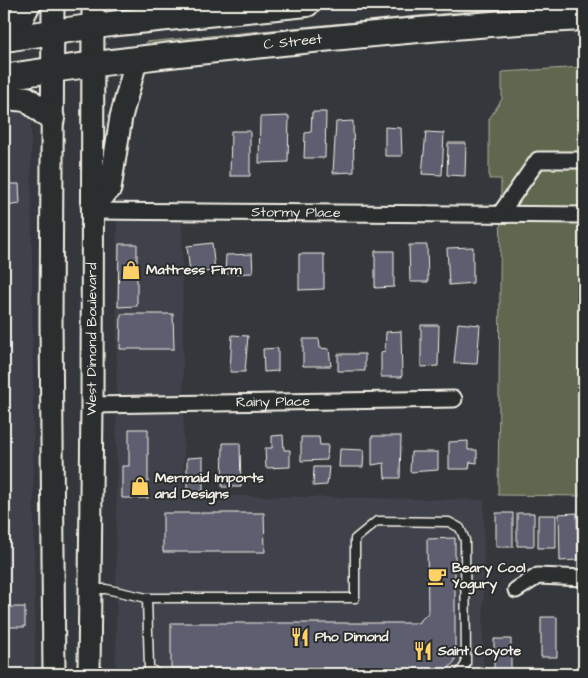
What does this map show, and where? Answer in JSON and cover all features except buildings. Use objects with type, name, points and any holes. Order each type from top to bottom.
[{"type":"main road","points":[[7,38],[28,4]]},
{"type":"main road","points":[[53,4],[51,319],[54,674]]},
{"type":"main road","points":[[7,38],[53,32],[93,15],[307,4]]},
{"type":"main road","name":"West Dimond Boulevard","points":[[89,674],[93,15]]},
{"type":"main road","name":"C Street","points":[[4,77],[137,58],[428,28],[584,18]]},
{"type":"main road","points":[[92,208],[110,189],[121,117],[137,58]]},
{"type":"main road","points":[[4,97],[27,99],[52,119]]},
{"type":"street","points":[[500,214],[538,160],[584,160]]},
{"type":"street","name":"Stormy Place","points":[[92,208],[584,215]]},
{"type":"street","name":"Rainy Place","points":[[92,404],[454,399]]},
{"type":"street","points":[[516,590],[538,576],[584,578]]},
{"type":"lane","points":[[90,589],[106,589],[147,598],[355,598],[355,539],[377,521],[449,522],[460,528],[465,540],[466,664],[459,674]]},
{"type":"lane","points":[[147,598],[149,668],[157,674]]},
{"type":"shaded area","points":[[4,109],[23,114],[31,122],[35,674],[4,674]]},
{"type":"shaded area","points":[[117,218],[182,220],[184,495],[484,500],[483,674],[116,674]]},
{"type":"green space","points":[[543,4],[584,4],[584,7],[147,47],[146,42]]},
{"type":"green space","points":[[584,67],[584,496],[498,495],[501,179],[489,179],[489,119],[502,99],[502,72]]},
{"type":"place","name":"Mattress Firm","points":[[131,270]]},
{"type":"place","name":"Mermaid Imports and Designs","points":[[140,486]]},
{"type":"place","name":"Beary Cool Yogury","points":[[437,576]]},
{"type":"place","name":"Pho Dimond","points":[[300,637]]},
{"type":"place","name":"Saint Coyote","points":[[423,651]]}]
